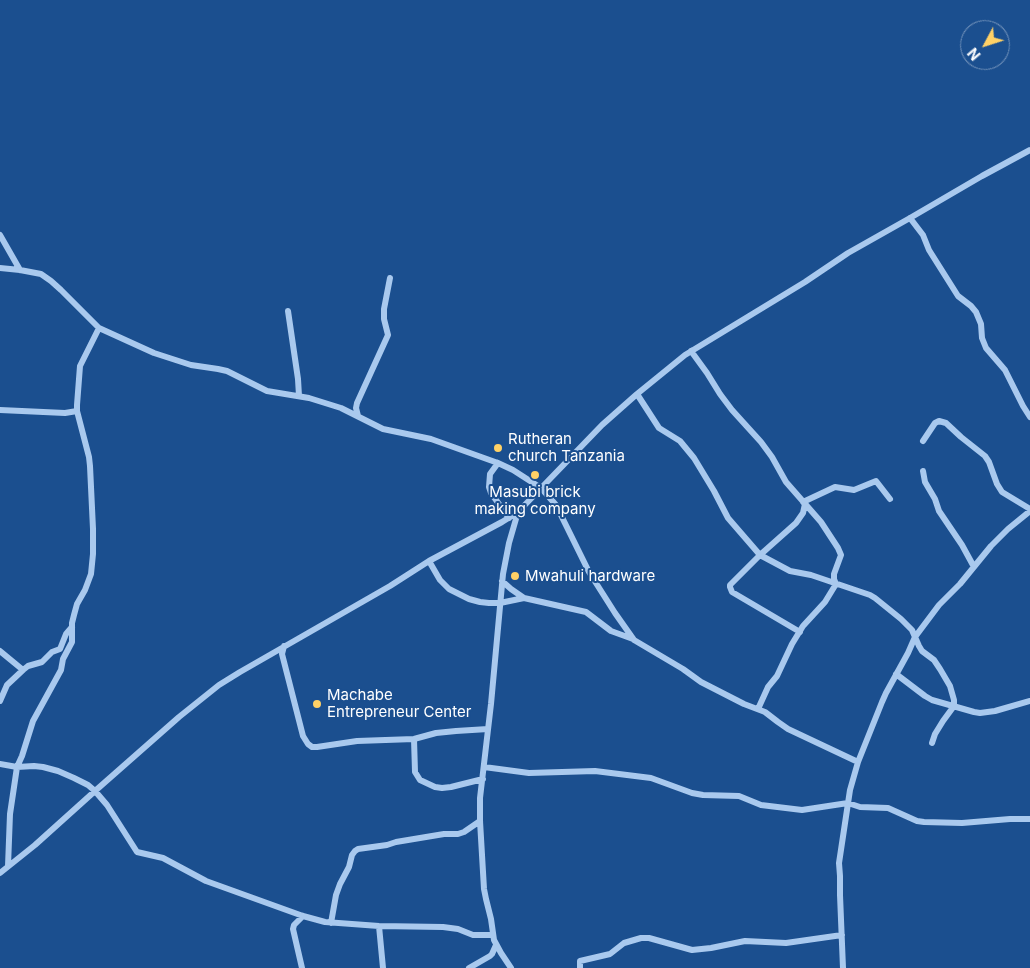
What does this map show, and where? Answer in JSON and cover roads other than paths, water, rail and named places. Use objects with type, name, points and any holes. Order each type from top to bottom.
[{"type":"street","points":[[0,873],[35,845],[179,717],[219,685],[518,512],[602,425],[691,351],[805,282],[848,253],[1030,150]]},
{"type":"street","points":[[910,218],[923,235],[929,250],[958,296],[976,312],[981,324],[982,338],[986,348],[1005,370],[1030,417]]},
{"type":"street","points":[[0,235],[20,270]]},
{"type":"street","points":[[0,268],[41,274],[51,281],[99,328],[172,359],[191,365],[227,371],[268,391],[309,398],[341,408],[389,431],[431,438],[513,470],[541,488],[556,505],[589,572],[634,640]]},
{"type":"street","points":[[358,416],[357,403],[388,335],[384,319],[384,309],[390,278]]},
{"type":"street","points":[[288,311],[299,396]]},
{"type":"street","points":[[8,866],[10,814],[17,767],[33,721],[61,670],[63,659],[72,642],[72,619],[90,578],[93,554],[90,466],[77,411],[80,366],[99,328]]},
{"type":"street","points":[[691,351],[708,373],[726,402],[761,442],[782,476],[821,522],[840,552],[840,559],[834,574],[836,584]]},
{"type":"street","points":[[637,394],[658,428],[680,441],[694,458],[728,518],[760,554],[790,571],[811,575],[866,593],[876,598],[912,630],[918,646],[934,660],[952,690],[954,706],[935,734],[932,743]]},
{"type":"street","points":[[0,410],[65,413],[77,411]]},
{"type":"street","points":[[843,968],[839,863],[848,804],[858,762],[886,692],[915,637],[939,605],[960,584],[991,546],[1030,510],[1002,492],[985,456],[946,423],[939,421],[935,423],[923,441]]},
{"type":"street","points":[[498,463],[490,474],[489,488],[509,518]]},
{"type":"street","points":[[923,472],[925,482],[935,499],[939,511],[974,567]]},
{"type":"street","points":[[804,503],[835,487],[854,490],[874,481],[890,499]]},
{"type":"street","points":[[800,632],[760,610],[731,590],[730,585],[760,554],[796,523],[803,513],[804,503]]},
{"type":"street","points":[[508,968],[496,945],[484,889],[480,798],[502,581],[509,543],[518,512]]},
{"type":"street","points":[[429,562],[440,580],[453,592],[469,599],[480,602],[500,603],[524,598]]},
{"type":"street","points":[[502,581],[524,598],[583,611],[612,630],[634,640],[683,669],[701,682],[744,704],[765,712],[788,729],[858,762]]},
{"type":"street","points":[[758,709],[768,687],[777,676],[792,644],[807,622],[825,602],[836,584]]},
{"type":"street","points":[[0,701],[7,685],[28,666],[42,662],[52,652],[60,649],[66,634],[72,627]]},
{"type":"street","points":[[284,646],[282,654],[303,736],[310,746],[317,748],[358,741],[414,739],[456,730],[488,729]]},
{"type":"street","points":[[0,651],[24,670]]},
{"type":"street","points":[[908,653],[922,651]]},
{"type":"street","points":[[896,674],[932,700],[980,713],[1030,701]]},
{"type":"street","points":[[414,739],[415,772],[420,780],[442,788],[483,779]]},
{"type":"street","points":[[0,764],[17,767],[34,766],[58,771],[88,785],[107,805],[137,852],[163,858],[206,881],[303,916],[330,923],[444,927],[458,929],[473,935],[493,935]]},
{"type":"street","points":[[484,767],[529,773],[595,771],[643,776],[698,794],[739,796],[761,805],[796,810],[848,804],[860,807],[888,808],[924,822],[968,823],[1010,819],[1030,820]]},
{"type":"street","points":[[330,923],[336,895],[355,851],[402,841],[458,834],[480,821]]},
{"type":"street","points":[[302,968],[293,929],[294,925],[303,916]]},
{"type":"street","points":[[379,926],[383,968]]},
{"type":"street","points":[[580,968],[580,961],[610,954],[624,943],[642,938],[649,938],[692,950],[745,941],[786,943],[842,934]]},
{"type":"street","points":[[469,968],[490,956],[496,945]]},
{"type":"place","name":"Rutheran church Tanzania","points":[[498,448]]},
{"type":"place","name":"Masubi brick making company","points":[[535,475]]},
{"type":"place","name":"Mwahuli hardware","points":[[515,576]]},
{"type":"place","name":"Machabe Entrepreneur Center","points":[[317,704]]}]
